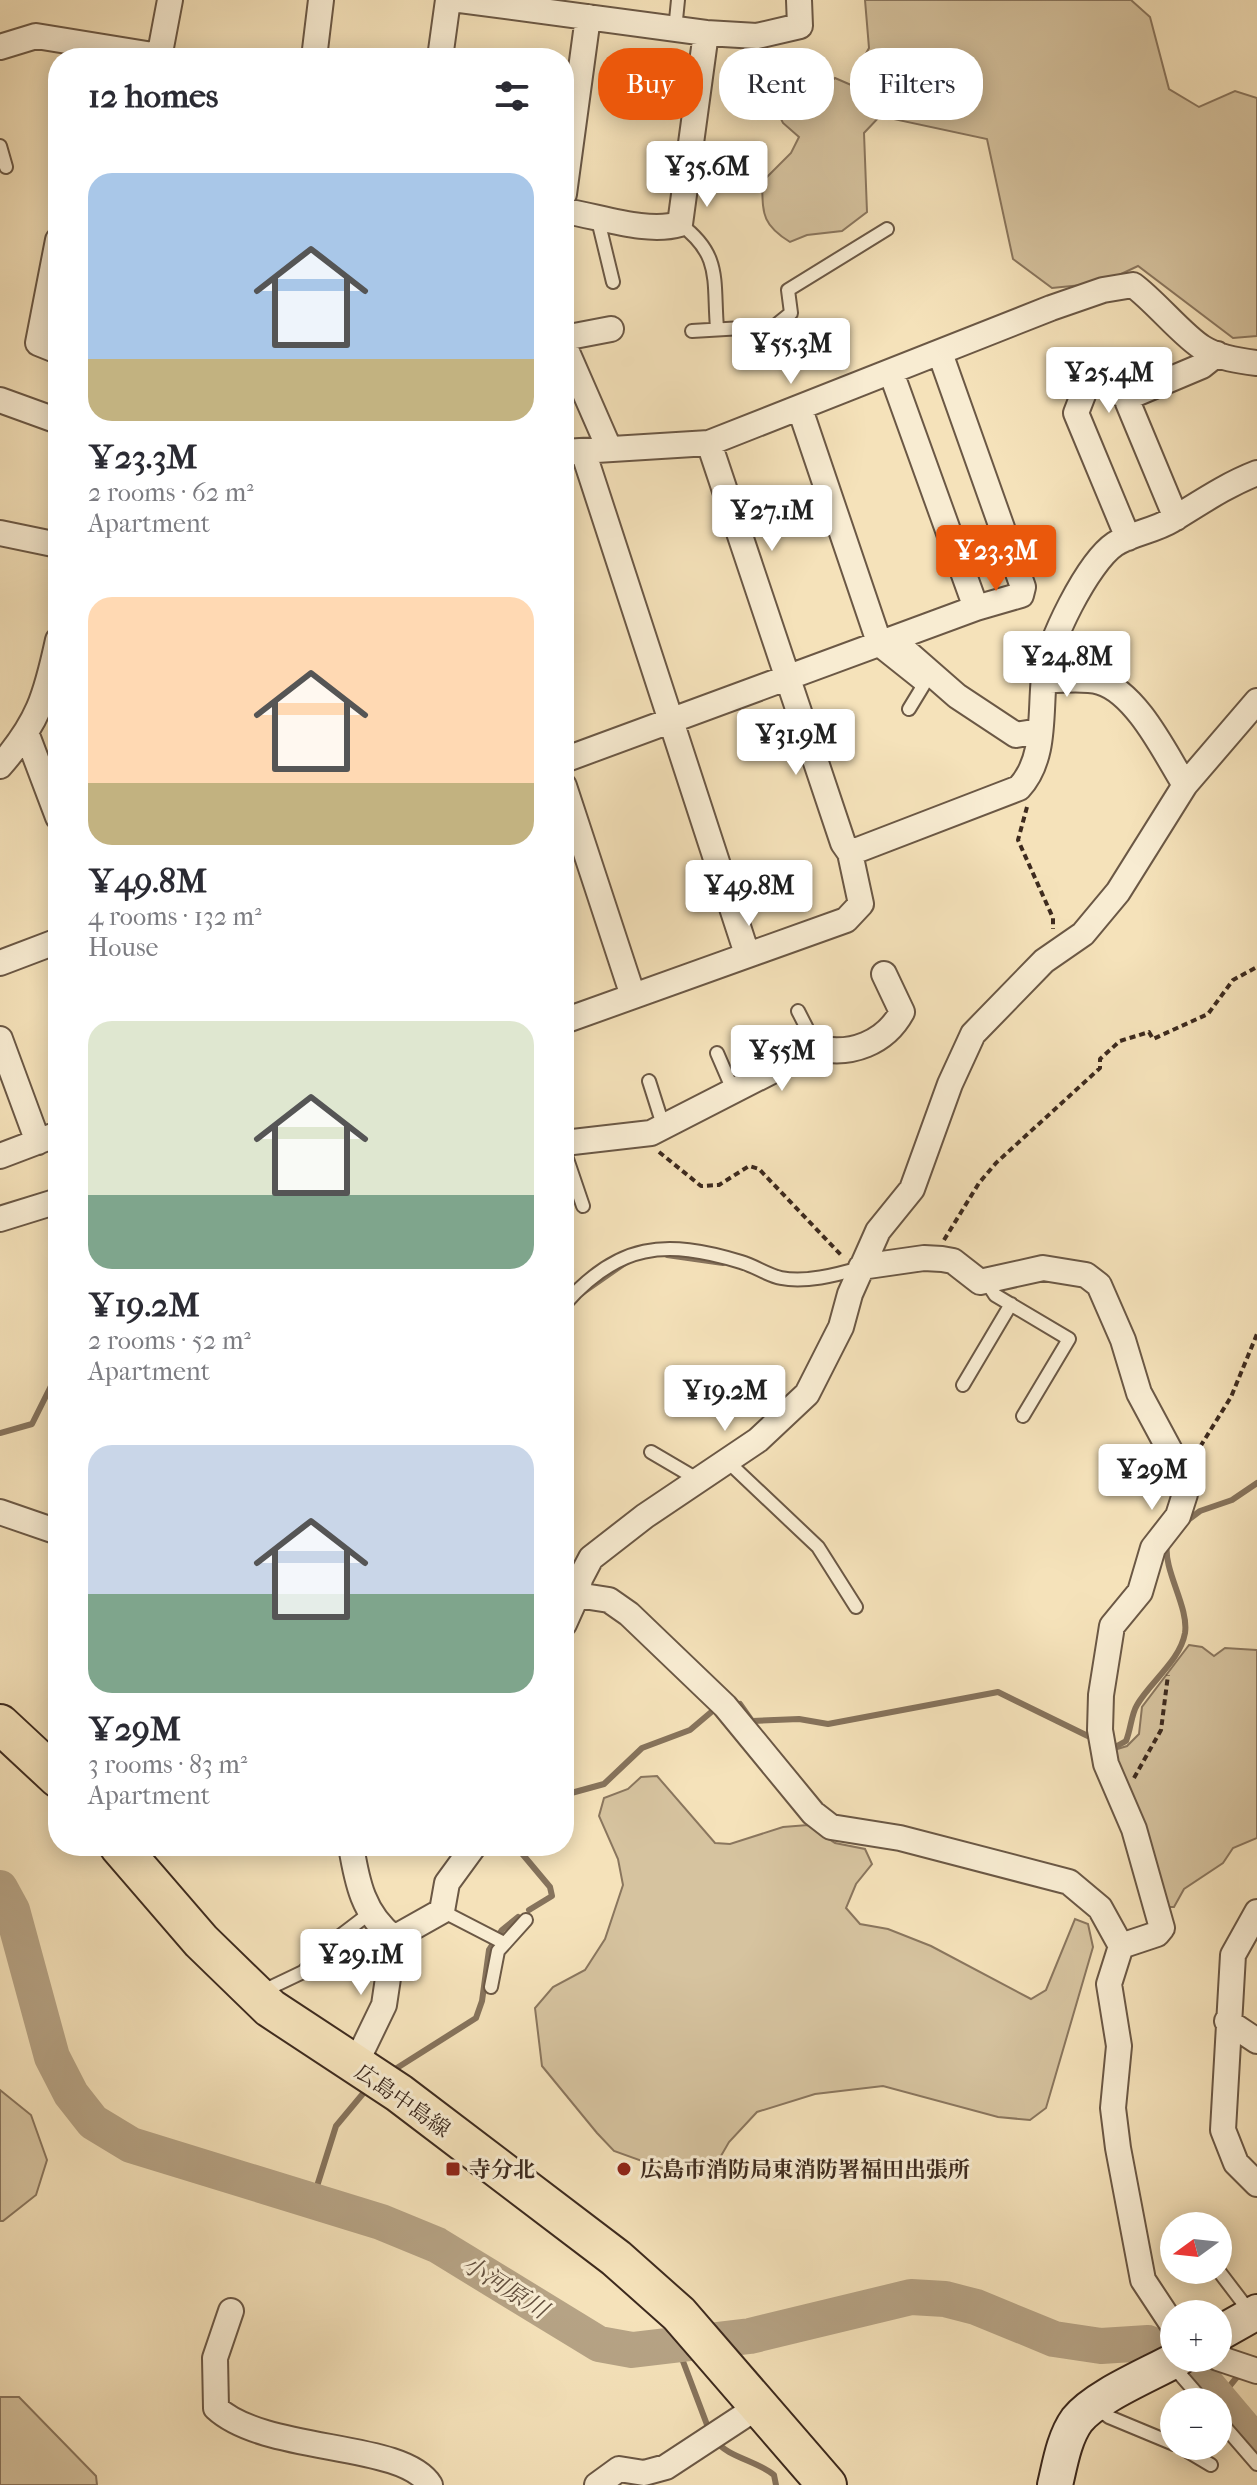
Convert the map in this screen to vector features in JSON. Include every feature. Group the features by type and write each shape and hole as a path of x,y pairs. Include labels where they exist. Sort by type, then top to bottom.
{"main road":[{"path":"0,1724 48,1769"},
{"name":"広島中島線","path":"128,1856 201,1941 255,1995 399,2093 616,2258 679,2314 827,2485"}],"street":[{"path":"161,48 170,0"},
{"path":"315,48 321,0"},
{"path":"441,48 448,0"},
{"path":"460,0 574,11 675,30 757,36 796,28 802,22 799,0"},
{"path":"572,48 574,11"},
{"path":"574,213 670,227 680,224 706,33"},
{"path":"0,47 36,36 106,48"},
{"path":"747,954 671,719 574,451 709,443 1051,308 1103,290 1133,285 1158,303 1202,348 1257,363"},
{"path":"48,292 38,343 48,347"},
{"path":"574,336 611,329"},
{"path":"574,756 976,608 1021,595 1023,587 940,353"},
{"path":"1126,398 1202,366 1217,354"},
{"path":"574,368 609,448"},
{"path":"891,372 976,608"},
{"path":"1128,538 1076,413 1088,382 1112,385 1126,398 1176,518"},
{"path":"0,400 48,417"},
{"path":"800,409 882,644 1016,735 1040,731"},
{"path":"574,1017 846,920 861,904 850,853 843,843 709,443"},
{"path":"850,853 1019,788 1028,779 1040,731 1044,680 1052,642 1067,612 1103,556 1128,538 1176,518 1211,494 1257,473"},
{"path":"0,533 48,543"},
{"path":"1044,680 1100,682 1115,690 1148,725 1185,785"},
{"path":"1160,2306 1143,2280 1118,2148 1113,2108 1119,2046 1109,1984 1121,1946 1100,1908 1069,1882 900,1838 831,1827 813,1813 725,1706 629,1614 574,1583 591,1558 605,1545 758,1440 807,1394 841,1327 858,1268 878,1231 912,1189 973,1034 1007,996 1059,950 1083,934 1118,892 1185,785 1257,701"},
{"path":"0,766 48,709"},
{"path":"27,735 48,791"},
{"path":"574,816 633,996"},
{"path":"0,963 48,945"},
{"path":"574,1142 652,1130 817,1048 846,1052 891,1032 902,1012 884,974"},
{"path":"0,1039 48,1138 0,1156"},
{"path":"0,1219 48,1204"},
{"path":"858,1268 934,1259 953,1261 980,1282 1043,1268 1086,1275 1099,1285 1123,1340 1139,1393 1182,1473 1185,1494 1178,1516 1153,1548 1140,1592 1118,1618 1110,1635 1100,1730 1106,1764 1134,1829 1162,1928 1157,1934 1121,1946"},
{"path":"0,1512 48,1529"},
{"path":"352,1856 355,1876 370,1913 394,1938"},
{"path":"394,1938 442,1911 447,1883 467,1856"},
{"path":"1257,1912 1233,1955 1223,2130 1236,2163 1257,2184"},
{"path":"355,2065 384,2005 394,1938"},
{"path":"1227,2021 1257,2041"},
{"path":"231,2311 215,2358 216,2408 224,2416 260,2432 355,2454 400,2460 423,2473 430,2485"},
{"path":"1232,2326 1255,2313"},
{"path":"1232,2363 1257,2371"},
{"path":"1055,2485 1067,2441 1078,2420 1094,2406 1160,2369"},
{"path":"597,2485 619,2469 644,2473 666,2467 759,2406"}],"lane":[{"path":"675,30 678,0"},
{"path":"0,146 6,167"},
{"path":"597,216 613,282"},
{"path":"680,224 697,237 711,256 717,328"},
{"path":"692,331 775,326 791,313 788,290 887,229"},
{"path":"882,644 923,686 909,709"},
{"path":"798,1011 817,1048"},
{"path":"717,1053 733,1090"},
{"path":"649,1081 652,1130"},
{"path":"574,1179 583,1206"},
{"path":"574,1294 584,1283 628,1254 653,1247 735,1260 785,1279 834,1276 858,1268"},
{"path":"986,1281 995,1295 1069,1339 1023,1416"},
{"path":"963,1385 1011,1304"},
{"path":"651,1452 697,1479"},
{"path":"726,1460 818,1547 856,1607"},
{"path":"442,1911 504,1943"},
{"path":"255,1995 295,1978 370,1913"},
{"path":"491,1987 497,1974 498,1951 526,1920"},
{"path":"1230,2284 1255,2313"},
{"path":"1094,2406 1109,2417 1160,2438"},
{"path":"1232,2435 1257,2464"},
{"path":"1202,2460 1211,2465"}],"path":[{"path":"1030,803 1018,840 1053,918 1052,937 1059,950"},
{"path":"934,1259 979,1183 1100,1068 1100,1059 1113,1045 1149,1032 1153,1039 1208,1014 1233,980 1257,967"},
{"path":"652,1130 701,1186 719,1185 749,1166 759,1169 858,1268"},
{"path":"1182,1473 1231,1397 1257,1334"},
{"path":"1120,1800 1161,1730 1168,1675"}],"shaded area":[{"path":"865,0 1131,0 1150,17 1169,89 1199,107 1235,91 1257,98 1257,336 1233,338 1138,266 1102,283 1052,288 1013,259 987,139 899,120 983,120 983,48 869,48"},
{"path":"835,78 850,85 850,120 876,120 864,133 867,212 842,231 807,235 790,242 774,229 766,217 762,182 791,153 799,137 782,120 834,120"},
{"path":"1189,1645 1202,1647 1214,1656 1225,1648 1257,1650 1257,1838 1233,1848 1223,1863 1184,1889 1174,1907 1166,1907 1114,1750 1127,1746 1139,1734 1142,1707"},
{"path":"657,1776 715,1843 730,1844 783,1827 808,1825 835,1843 865,1849 872,1864 856,1884 846,1908 860,1924 888,1929 931,1946 1031,1999 1046,1990 1075,1919 1088,1924 1093,1947 1046,2108 1030,2120 998,2117 883,2086 815,2094 757,2112 729,2142 714,2168 689,2178 614,2151 542,2066 535,2008 553,1987 585,1970 605,1939 623,1885 618,1859 599,1816 604,1798 628,1789 641,1777"},
{"path":"0,2090 31,2115 47,2160 36,2195 3,2221 0,2221"},
{"path":"0,2397 19,2397 96,2476 97,2485 0,2485"}],"waterway":[{"path":"667,1255 723,1263"},
{"path":"582,1293 625,1263"},
{"path":"0,1433 32,1424 48,1392"},
{"path":"1184,1523 1200,1511 1232,1500 1257,1483"},
{"path":"1109,1745 1117,1746 1126,1741 1137,1705 1171,1662 1185,1633 1167,1544"},
{"path":"740,1704 752,1721 799,1719 828,1724 998,1692 1094,1739"},
{"path":"574,1792 604,1784 642,1748 690,1730 716,1708"},
{"path":"524,1856 550,1887 552,1896 529,1910"},
{"name":"小河原川","path":"0,1888 12,1910 52,2057 71,2094 93,2122 131,2145 381,2222 437,2245 599,2344 632,2350 750,2336 911,2297 945,2299 976,2307 1054,2339 1101,2346 1148,2343 1160,2348"},
{"path":"389,2073 476,2018 482,2001 489,1950 502,1930 518,1917"},
{"path":"312,2202 336,2126 366,2090"},
{"path":"672,2346 681,2356 709,2430"},
{"name":"小河原川","path":"1196,2372 1257,2444"},
{"path":"1228,2388 1237,2377"},
{"path":"715,2440 727,2451 774,2475 776,2485"}],"place":[{"name":"寺分北","path":"453,2169"},
{"name":"広島市消防局東消防署福田出張所","path":"624,2169"}]}
